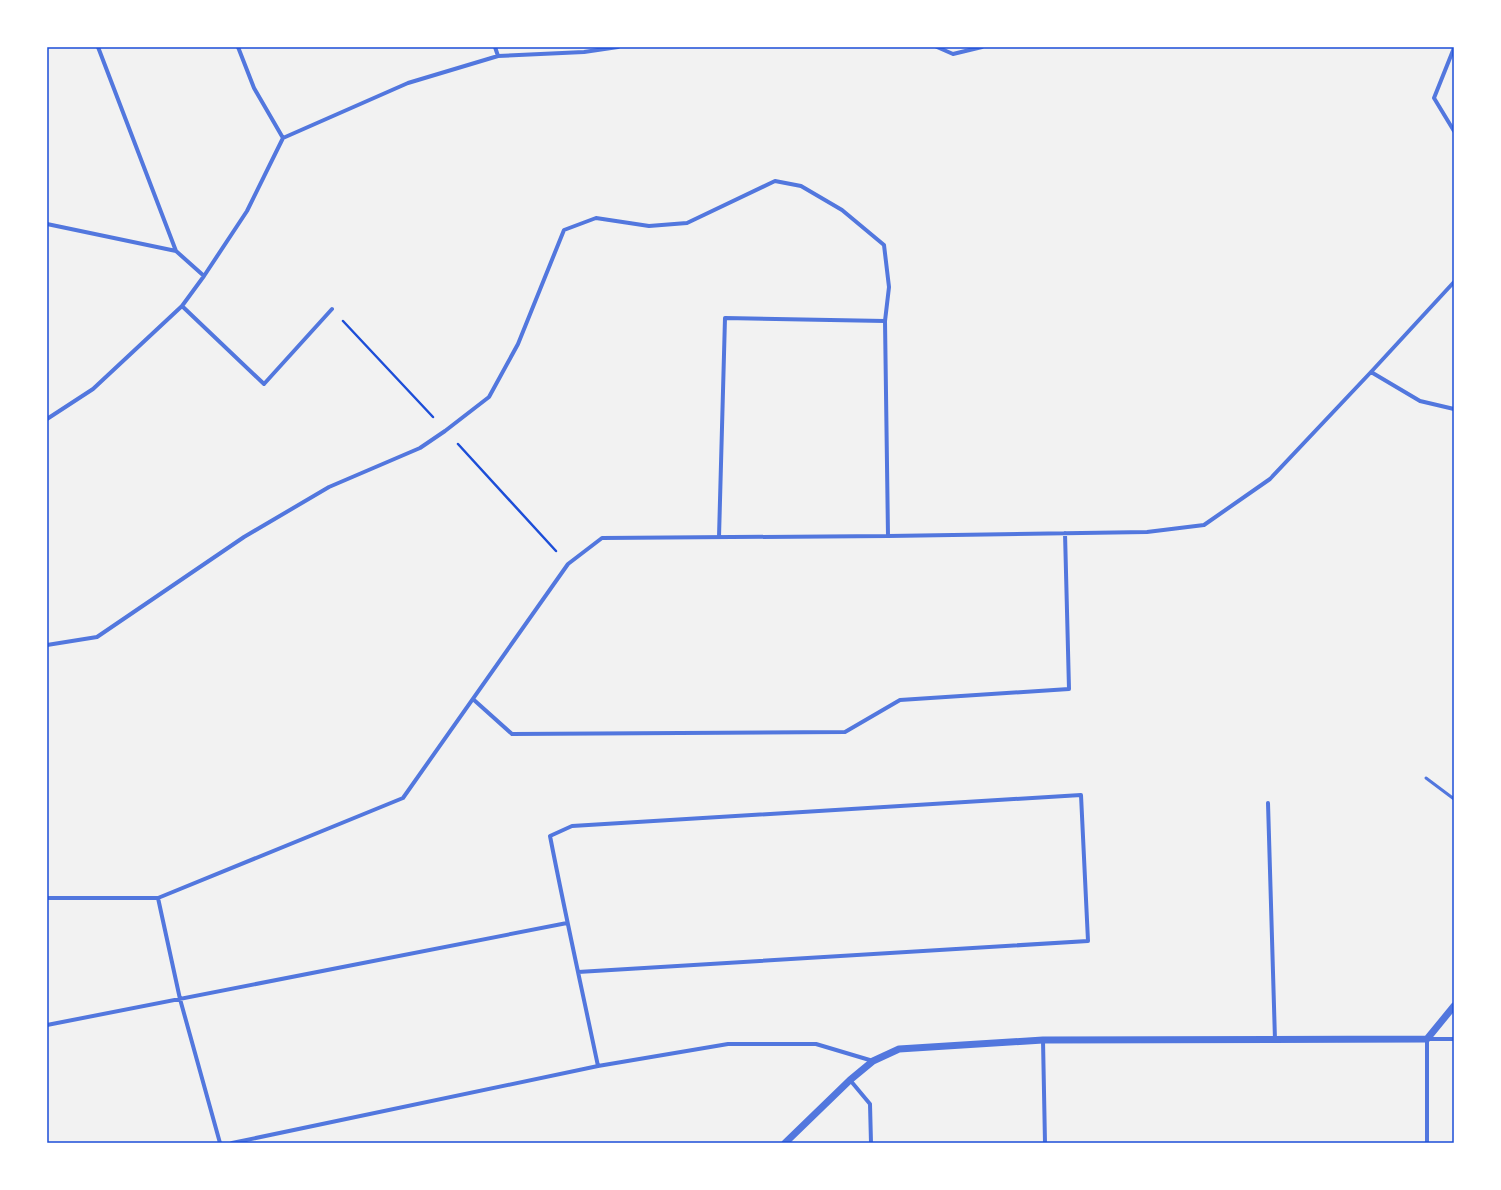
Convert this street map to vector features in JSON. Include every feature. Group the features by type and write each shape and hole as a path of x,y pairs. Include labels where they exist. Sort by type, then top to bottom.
{"street":[{"path":"98,47 176,251 204,276"},
{"path":"238,47 254,88 283,138"},
{"path":"496,47 498,56"},
{"path":"47,419 93,389 182,306 204,276 247,211 283,138 408,83 498,56 584,52 618,47"},
{"path":"937,47 953,54 982,47"},
{"path":"1454,48 1434,98 1454,131"},
{"path":"47,645 97,636 244,537 329,487 420,448 489,397 518,344 564,230 596,218 649,226 687,223 775,181 801,186 842,210 884,245 889,287 885,321 888,536"},
{"path":"47,224 176,251"},
{"path":"47,898 158,898 403,798 474,700 568,564 602,538 1147,532 1204,525 1270,479 1454,282"},
{"path":"182,306 264,384 332,309"},
{"path":"719,537 725,318 885,321"},
{"path":"1371,372 1420,401 1454,409"},
{"path":"474,700 512,734 845,732 900,700 1069,689 1065,533"},
{"path":"578,972 1088,941 1081,795 572,826 550,836 567,923 598,1066"},
{"path":"1268,803 1275,1040"},
{"path":"158,898 180,999 220,1143"},
{"path":"47,1025 567,923"},
{"path":"1427,1143 1427,1039 1454,1006"},
{"path":"785,1143 850,1080 873,1061 899,1049 1043,1040 1454,1039"},
{"path":"1043,1040 1045,1143"},
{"path":"232,1143 598,1066 728,1044 816,1044 873,1061"},
{"path":"850,1080 870,1104 872,1143"}],"lane":[{"path":"1426,778 1454,799"}]}
